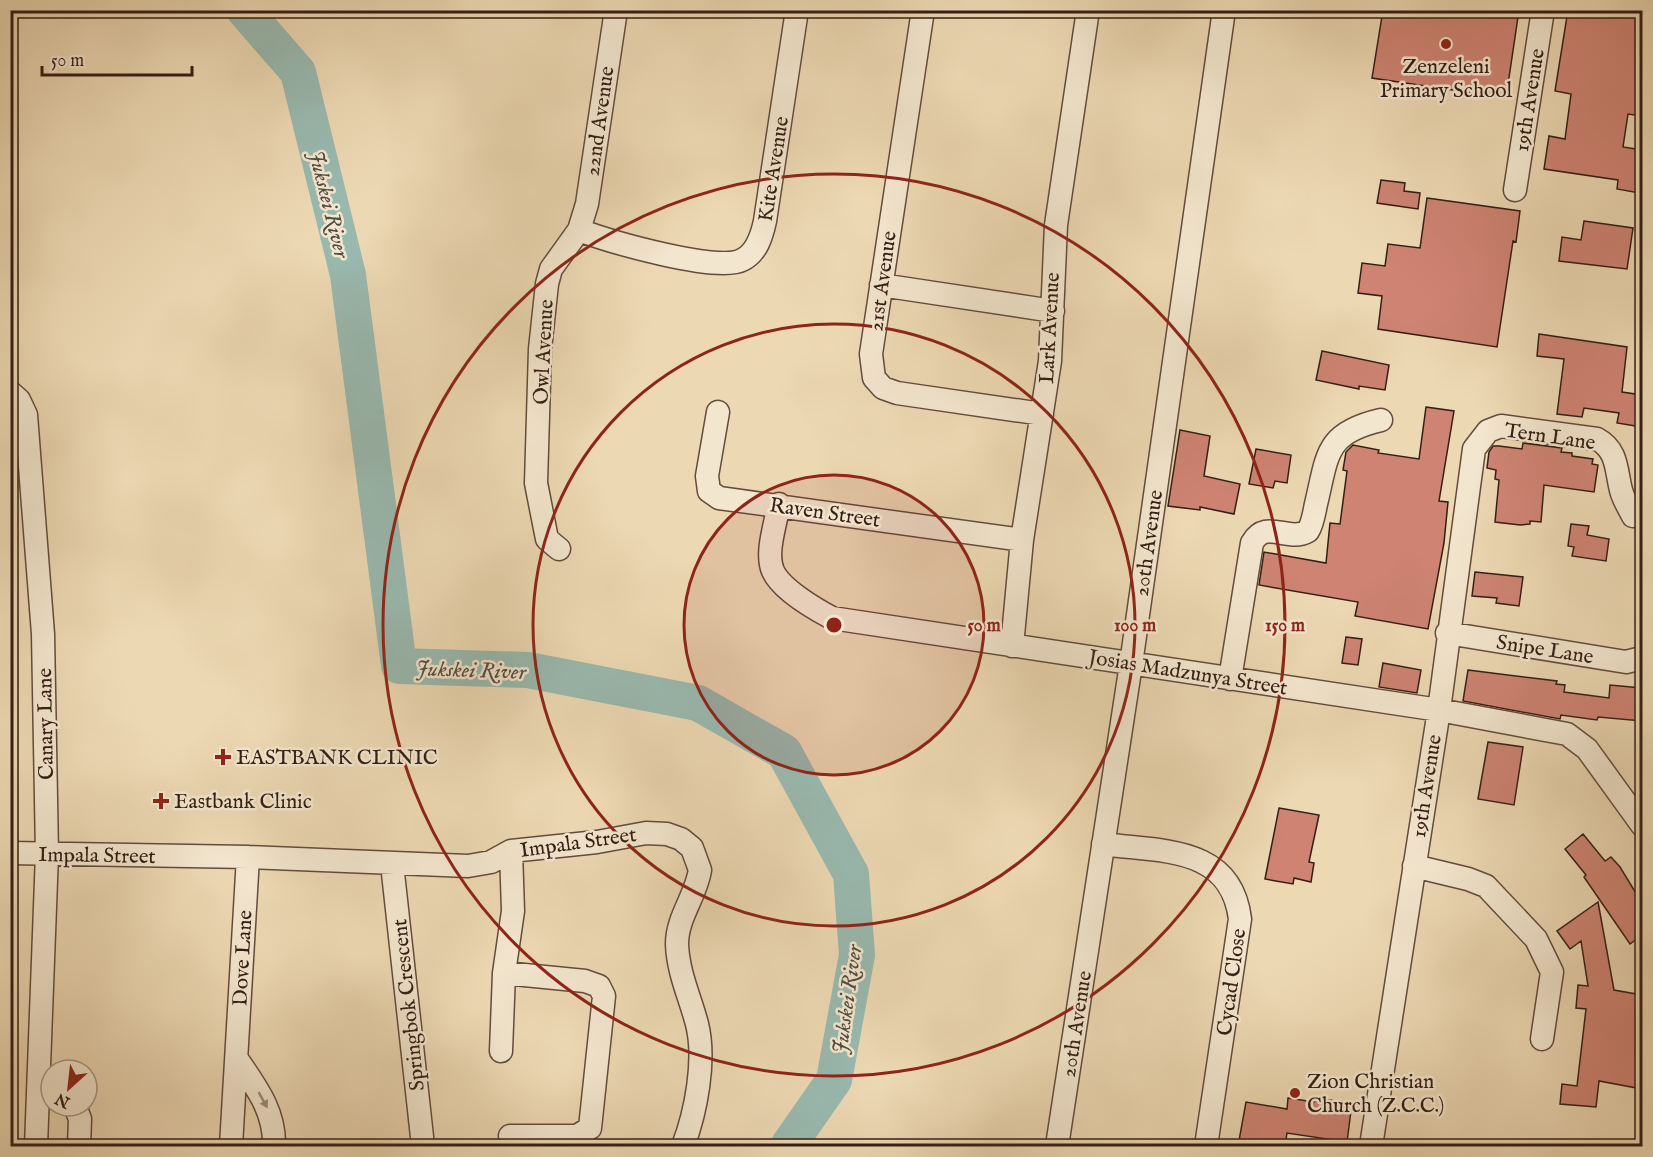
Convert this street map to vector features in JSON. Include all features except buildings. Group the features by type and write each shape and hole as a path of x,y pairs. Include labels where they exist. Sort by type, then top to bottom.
{"street":[{"name":"22nd Avenue","path":"579,230 587,204 616,10"},
{"name":"Kite Avenue","path":"579,230 621,244 717,264 742,260 752,253 759,241 765,221 797,10"},
{"name":"21st Avenue","path":"923,10 880,285 871,354 872,374 883,388 897,393 1042,414"},
{"name":"Lark Avenue","path":"1012,646 1022,540 1042,414 1053,311 1052,264 1056,225 1089,10"},
{"name":"20th Avenue","path":"1057,1146 1131,664 1224,10"},
{"name":"19th Avenue","path":"1515,190 1544,10"},
{"name":"Owl Avenue","path":"559,549 547,539 536,483 540,349 547,284 557,258 579,230"},
{"path":"880,285 1053,311"},
{"name":"Canary Lane","path":"12,393 23,407 27,423 43,634 47,854 46,1058"},
{"name":"Raven Street","path":"718,412 707,476 709,491 726,499 779,504 1022,540"},
{"path":"1230,679 1251,543 1257,535 1266,530 1297,534 1308,531 1327,458 1336,441 1352,428 1381,420"},
{"name":"Tern Lane","path":"1488,431 1507,426 1602,442 1610,449 1616,462 1621,492 1634,516"},
{"name":"19th Avenue","path":"1371,1146 1439,710 1447,633 1474,449 1480,438 1488,431"},
{"name":"Josias Madzunya Street","path":"779,504 771,553 773,571 795,595 838,620 1439,710 1575,737 1587,749 1642,825"},
{"name":"Snipe Lane","path":"1447,633 1626,662 1642,658"},
{"name":"Impala Street","path":"10,853 248,857 392,864 482,865 511,851 597,842 646,833 675,835 692,848 700,870 699,878 681,919 677,941 682,981 697,1024 700,1059 692,1116 683,1146"},
{"name":"Cycad Close","path":"1103,844 1197,858 1217,871 1234,894 1240,919 1206,1146"},
{"path":"501,1051 504,974 513,911 511,851"},
{"name":"Dove Lane","path":"231,1146 248,857"},
{"name":"Springbok Crescent","path":"392,864 423,1146"},
{"path":"1414,866 1468,879 1486,886 1536,939 1552,972 1542,1039"},
{"path":"504,974 585,981 599,986 604,996 590,1128 577,1136 510,1136"},
{"path":"237,1059 265,1102 272,1118 274,1146"},
{"name":"Canary Lane","path":"36,1146 40,1118"},
{"path":"79,1146 80,1118"}],"waterway":[{"name":"Jukskei River","path":"244,10 298,72 348,275 399,666 528,670 698,703 784,752 851,874 857,955 834,1080 788,1146"}],"place":[{"name":"Zenzeleni Primary School","path":"1446,44"},
{"name":"EASTBANK CLINIC","path":"223,757"},
{"name":"Eastbank Clinic","path":"161,801"},
{"name":"Zion Christian Church (Z.C.C.)","path":"1295,1093"}]}
